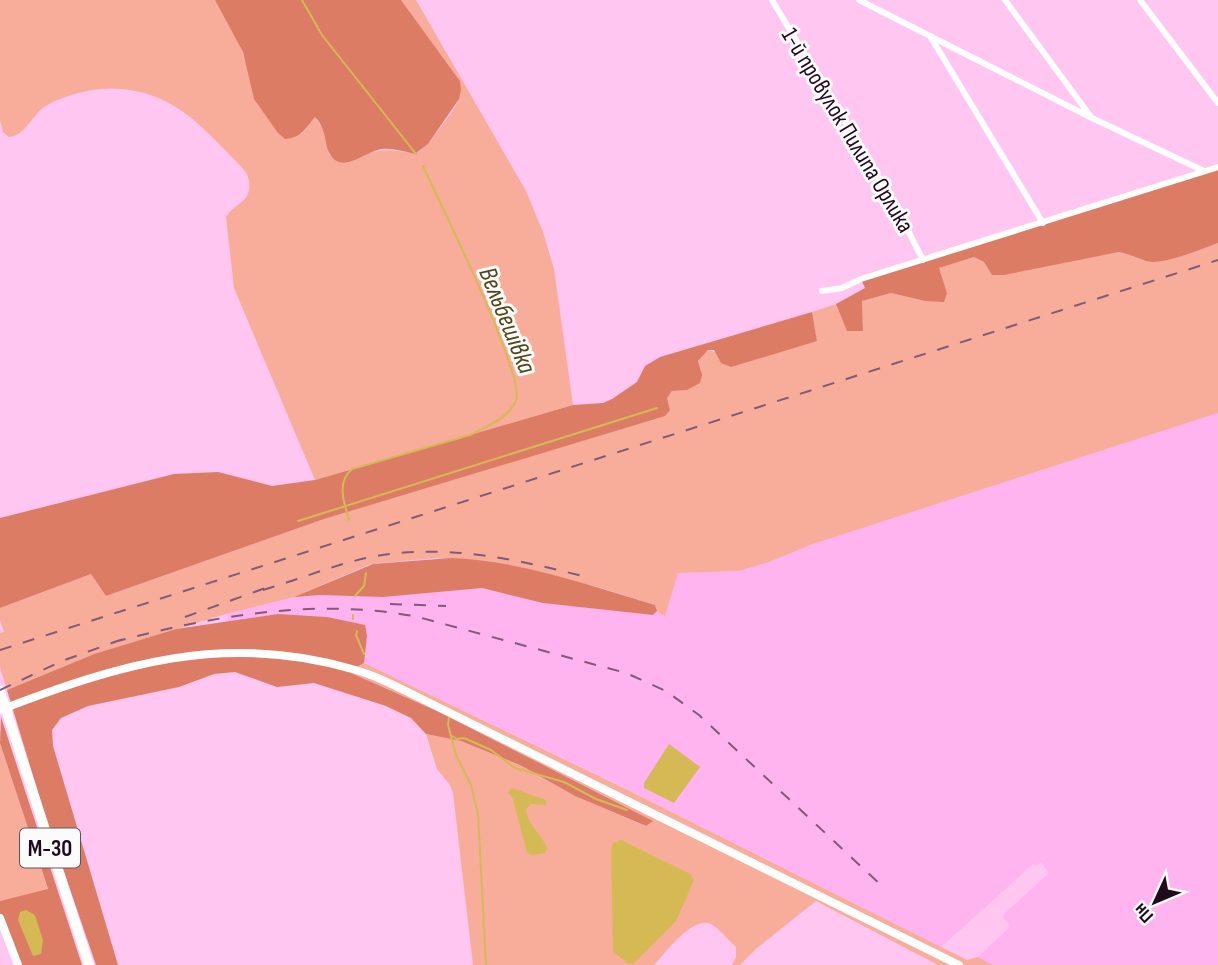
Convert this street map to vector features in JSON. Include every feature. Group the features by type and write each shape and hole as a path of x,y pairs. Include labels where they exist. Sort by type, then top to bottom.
{"highway":[{"name":"М-30","path":"0,691 89,965"}],"street":[{"name":"1-й провулок Пилипа Орлика","path":"772,0 895,205 923,260"},
{"path":"859,0 1204,171"},
{"path":"1005,0 1093,118"},
{"path":"1140,0 1218,103"},
{"path":"929,36 1043,223"},
{"path":"822,291 842,288 861,279 1218,167"},
{"path":"0,710 133,665 194,654 268,654 304,658 353,669 430,703 959,965"},
{"path":"0,918 18,965"}],"shaded area":[{"path":"0,0 215,0 237,37 247,66 302,134 315,117 326,134 329,155 353,160 384,150 416,154 428,144 459,99 460,81 401,0 416,0 526,191 543,232 554,269 573,405 315,480 234,288 226,217 248,194 249,182 245,171 190,117 156,97 132,90 100,89 64,97 44,107 20,133 9,137 3,132 0,120"},
{"path":"215,0 401,0 460,81 459,99 428,144 415,154 382,149 349,162 337,161 329,153 322,128 315,117 303,132 295,137 285,139 278,133 254,99 243,52"},
{"path":"1218,167 1218,243 1192,253 1153,262 1119,252 1004,275 992,275 984,262 974,257 939,268 947,293 944,302 925,301 891,293 862,301 863,331 847,331 836,304 865,288 861,279"},
{"path":"1218,243 1218,413 813,544 739,571 678,573 665,616 657,611 655,605 601,588 488,561 436,558 379,563 368,565 294,597 226,614 94,654 7,690 0,667 0,633 4,632 0,608 91,574 106,596 324,519 670,410 667,398 672,391 687,390 701,371 698,361 708,350 717,353 719,360 817,341 812,312 836,304 847,330 863,331 862,301 891,293 925,301 947,293 938,268 974,257 984,262 992,274 1120,252 1146,261 1162,261"},
{"path":"812,312 817,341 731,367 721,363 714,350 708,350 698,361 702,375 700,383 687,390 672,391 667,398 670,410 665,416 324,519 106,596 91,574 0,608 0,518 174,474 218,472 272,486 315,480 573,405 603,403 637,382 645,366 660,357"},
{"path":"1218,413 1218,965 993,965 978,957 1008,929 1009,924 1002,916 1049,873 1041,862 1033,864 941,947 618,784 364,663 367,636 327,617 278,614 228,622 226,614 294,597 383,597 477,588 552,604 653,615 657,611 665,615 678,573 739,571 813,544"},
{"path":"451,558 502,564 554,575 655,605 657,611 653,615 543,603 482,588 383,597 294,597 373,564"},
{"path":"278,614 327,617 365,625 367,636 364,663 351,673 439,712 653,821 646,826 575,796 522,766 461,741 426,734 411,718 386,706 314,683 277,687 235,672 214,674 179,687 88,706 61,718 52,730 53,746 118,965 96,965 48,825 7,690 94,654 176,629"},
{"path":"364,663 624,788 967,960 978,957 993,965 938,965 816,901 740,965 732,965 736,957 736,947 714,926 704,923 688,930 654,965 473,965 453,793 437,769 426,734 461,741 522,766 575,796 645,826 652,821 439,712 351,673"},
{"path":"1,717 82,965 18,965 0,918 0,901 48,889 0,743"},
{"path":"0,743 48,890 0,901"},
{"path":"669,744 700,767 674,803 644,788 644,783"},
{"path":"512,788 546,800 546,805 530,804 526,810 529,821 547,848 545,853 527,853 513,799 508,792"},
{"path":"621,840 690,874 694,880 676,921 633,964 627,963 613,951 611,851 613,843"},
{"path":"26,910 35,915 43,940 41,954 33,956 18,920 20,912"}],"waterway":[{"name":"Вельбешівка","path":"302,0 322,35 416,154"},
{"name":"Вельбешівка","path":"349,520 343,487 344,480 352,469 470,435 503,417 516,400 508,357 495,324 423,166"},
{"path":"298,521 657,408"},
{"name":"Вельбешівка","path":"355,596 364,586 366,573"},
{"name":"Вельбешівка","path":"357,631 356,635 364,654"},
{"name":"Вельбешівка","path":"449,716 448,725 456,755 471,785 478,814 486,965"},
{"name":"Вельбешівка","path":"452,736 457,739 464,738 491,750 515,768 564,782 596,799 627,810"}],"railway":[{"path":"0,650 1218,260"},
{"path":"263,590 340,565 394,553 451,552 479,555 590,578"},
{"path":"185,617 271,586"},
{"path":"390,604 446,606"},
{"path":"114,642 189,624 265,612 303,609 380,611 418,617 626,673 666,691 699,715 883,887"},
{"path":"0,690 62,661 123,639"}]}
